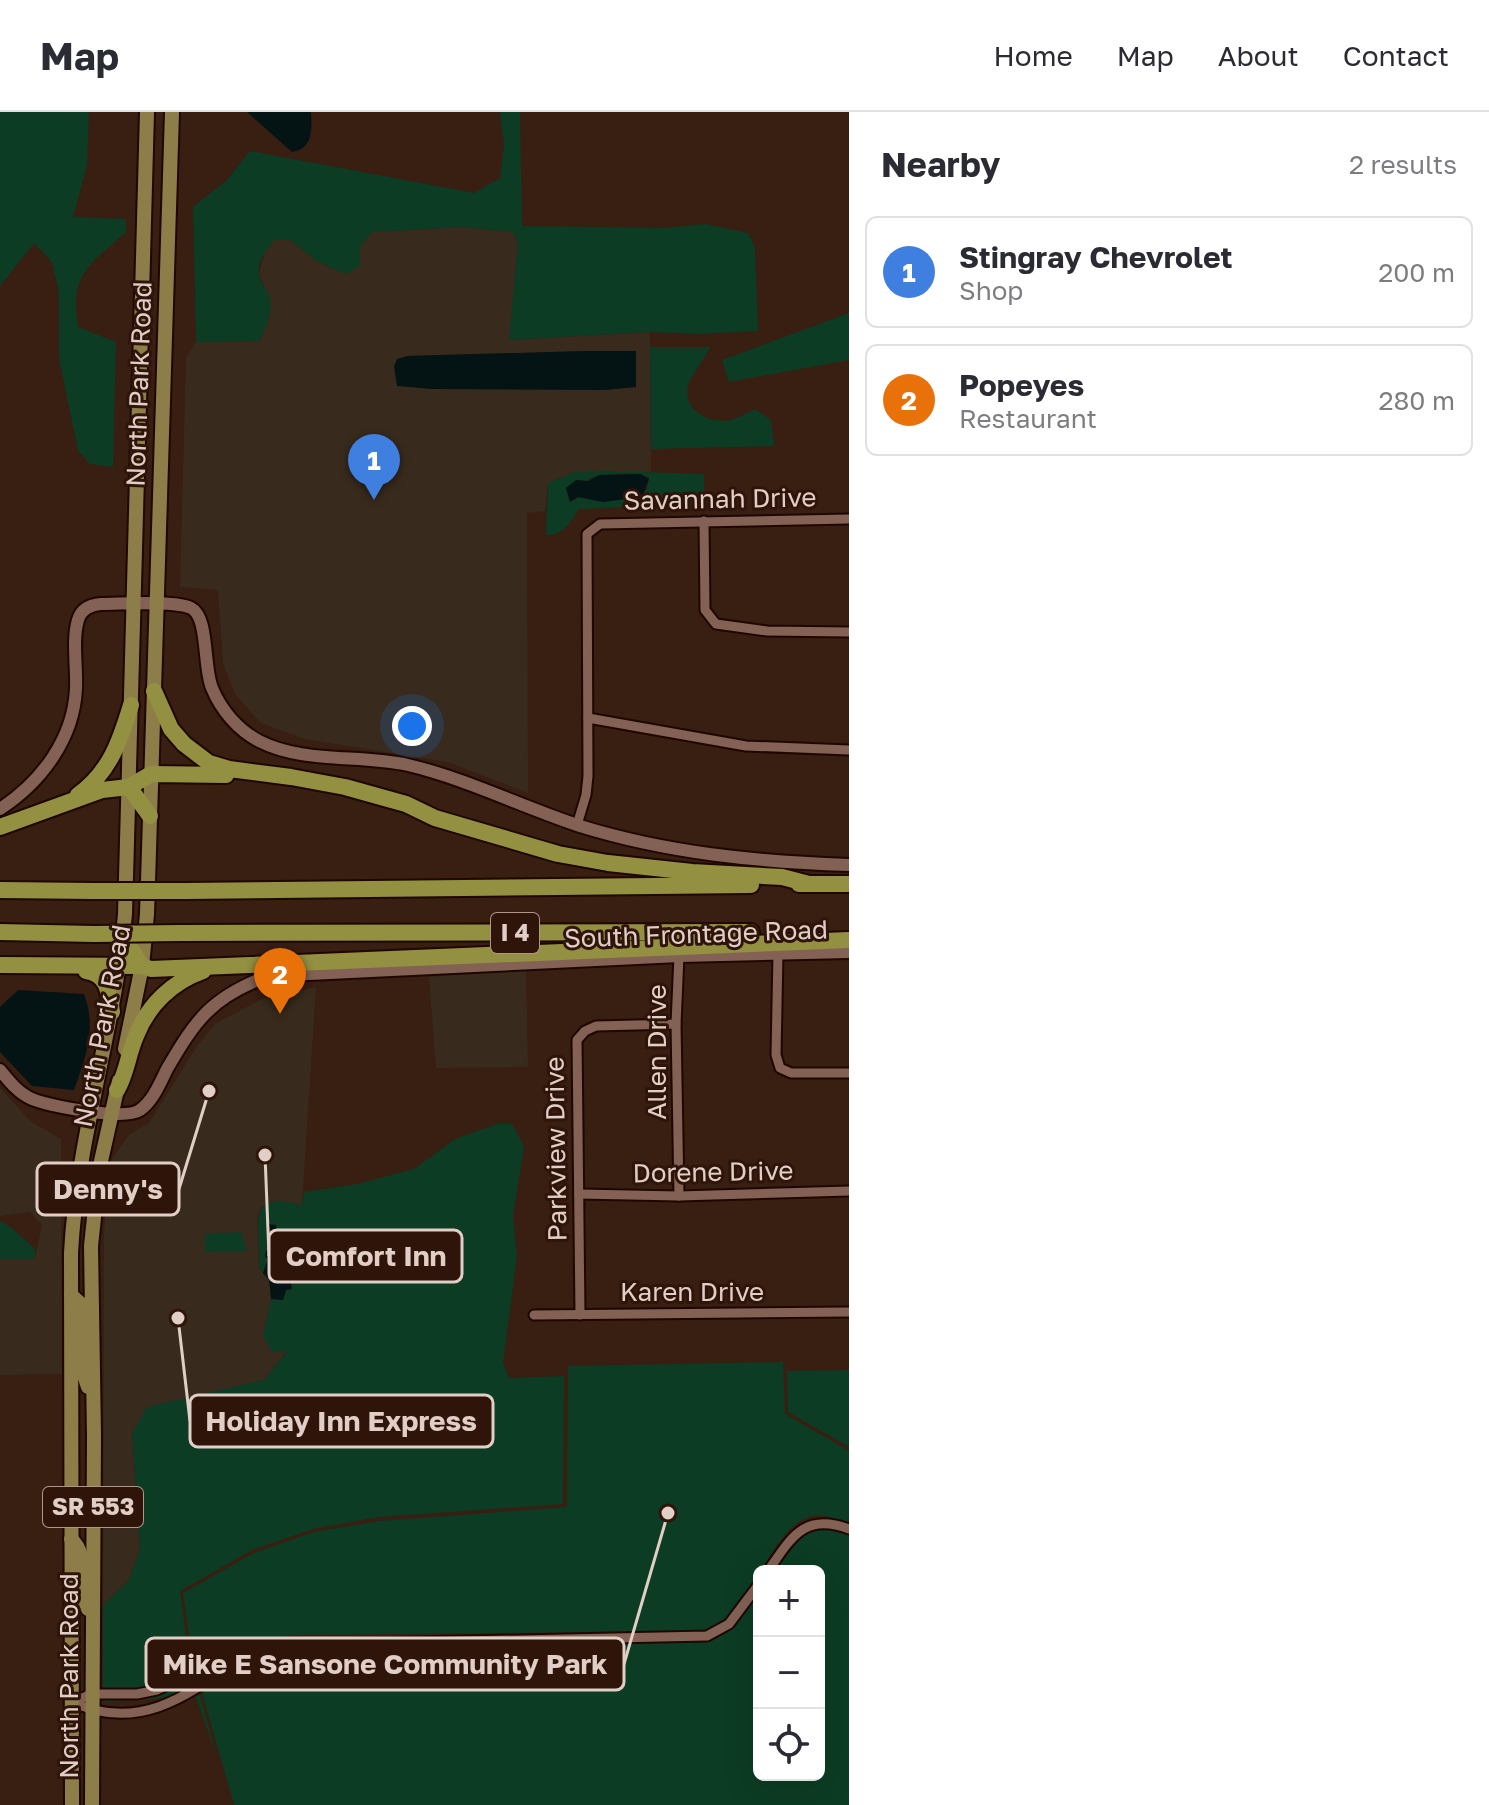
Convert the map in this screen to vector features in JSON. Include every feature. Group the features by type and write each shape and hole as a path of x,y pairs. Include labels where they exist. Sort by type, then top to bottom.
{"highway":[{"path":"154,691 171,729 196,756 209,763 229,769 345,787 406,804 427,814"},
{"path":"67,802 85,790 107,766 120,741 131,705"},
{"path":"0,827 102,790 129,787 151,774 218,774 285,780 345,791 558,854 664,869 782,877 809,884"},
{"path":"129,787 150,816"},
{"name":"I 4","path":"0,890 849,884"},
{"name":"I 4","path":"0,932 849,932"},
{"path":"123,937 142,966"},
{"path":"0,965 142,966 151,969 663,945 849,940"},
{"path":"117,1090 124,1077 135,1037 155,1003 184,979 220,966"},
{"path":"65,967 96,972 108,987 112,1012"}],"main road":[{"name":"North Park Road","path":"72,1805 71,1295 75,1197 112,1012 123,937 147,112"},
{"name":"North Park Road","path":"92,1805 91,1246 99,1170 142,966 150,816 172,112"},
{"path":"71,1295 81,1304 81,1366 92,1395"},
{"path":"71,1539 82,1556 82,1589 92,1625"}],"street":[{"name":"Savannah Drive","path":"588,718 587,534 600,524 849,519"},
{"path":"704,521 705,610 716,624 767,631 849,632"},
{"path":"0,809 39,776 65,734 75,700 78,617 92,605 184,606 197,612 203,626 205,664 211,687 233,720 261,742 287,752 407,765 622,838 701,853 849,865"},
{"path":"577,825 588,776 588,718 746,746 849,750"},
{"name":"South Frontage Road","path":"0,1070 17,1090 30,1098 127,1114 142,1109 196,1021 224,995 268,976 679,956 849,952"},
{"path":"778,953 776,1055 780,1068 791,1073 849,1073"},
{"name":"Allen Drive","path":"679,956 676,1024 679,1196"},
{"name":"Parkview Drive","path":"580,1315 577,1040 585,1031 596,1026 676,1024"},
{"name":"Dorene Drive","path":"579,1194 679,1196 849,1191"},
{"name":"Karen Drive","path":"534,1315 849,1312"},
{"path":"772,1565 788,1541 804,1528 822,1523 849,1529"},
{"path":"72,1702 92,1694 137,1694 157,1690 218,1661 273,1645 700,1637 715,1633 729,1624 753,1592"},
{"path":"72,1702 92,1711 138,1712 163,1707 251,1651"},
{"path":"172,1684 182,1697"},
{"path":"137,1694 138,1712"}],"shaded area":[{"path":"247,112 311,112 308,143 292,152"},
{"path":"462,227 513,232 518,243 510,340 650,332 651,472 575,472 548,483 545,511 527,513 528,793 448,762 304,739 261,723 235,694 223,663 218,590 180,587 186,358 196,342 260,341 270,312 270,300 259,274 265,251 274,240 290,240 318,262 346,274 365,238 372,232","holes":["636,351 636,386 605,390 529,388 407,356"]},
{"path":"636,351 636,387 605,390 397,386 394,366 397,359 407,356"},
{"path":"641,474 649,479 642,498 633,503 634,506 629,507 626,499 603,502 578,497 570,502 566,488 576,480 588,481 599,475"},
{"path":"526,970 528,1067 436,1068 429,977"},
{"path":"316,987 302,1205 262,1206 257,1216 259,1266 269,1280 271,1292 265,1325 289,1348 264,1380 219,1391 132,1433 140,1550 129,1580 103,1605 104,1231 110,1162 129,1135 149,1123 197,1046 216,1023 262,999"},
{"path":"18,990 84,994 90,1030 74,1090 32,1086 0,1052 0,1007"},
{"path":"0,1088 30,1121 61,1139 62,1374 0,1375 0,1259 35,1258 42,1225 30,1212 0,1216"},
{"path":"268,1224 276,1225 278,1234 287,1241 287,1251 291,1255 291,1260 286,1261 292,1289 286,1290 283,1300 271,1299 269,1280 263,1273 268,1259 266,1251 270,1250 271,1231"}],"green space":[{"path":"0,112 89,112 87,165 73,217 126,219 126,232 85,272 77,294 76,309 78,327 116,342 113,467 90,464 78,450 59,359 59,292 52,262 34,243 0,286"},
{"path":"500,112 520,112 522,226 664,228 705,224 748,233 755,247 758,331 699,334 650,332 509,340 518,243 513,232 462,227 372,232 360,247 360,266 346,274 318,262 290,240 275,240 259,264 260,277 271,303 259,341 196,342 193,207 227,180 250,151 474,193 500,178 504,145"},
{"path":"849,313 849,360 729,382 722,360"},
{"path":"650,347 710,347 689,383 690,403 700,414 724,421 755,409 771,420 774,446 651,449"},
{"path":"575,472 704,474 704,503 634,506 633,503 647,489 649,477 642,475 619,474 589,478 588,481 576,480 573,501 578,497 592,500 626,499 629,507 579,509 562,531 546,535 548,483"},
{"path":"497,1124 512,1124 524,1146 513,1216 517,1256 503,1363 509,1378 564,1376 563,1504 379,1517 313,1529 252,1550 180,1591 189,1658 195,1669 247,1647 294,1639 699,1634 728,1621 753,1588 748,1602 723,1627 707,1634 689,1637 502,1639 287,1646 260,1650 244,1656 198,1688 217,1757 193,1689 160,1698 103,1702 103,1605 129,1580 140,1550 132,1433 147,1407 264,1380 288,1350 273,1353 263,1336 271,1299 283,1300 286,1290 292,1288 286,1260 291,1260 291,1255 287,1251 287,1241 278,1234 276,1225 269,1225 270,1251 266,1251 268,1259 263,1273 259,1266 258,1226 263,1207 270,1202 283,1201 302,1205 304,1192 357,1184 414,1169 455,1139"},
{"path":"0,1221 35,1249 35,1259 0,1259"},
{"path":"241,1232 247,1251 205,1252 205,1234"},
{"path":"783,1362 785,1414 849,1451 849,1522 816,1515 798,1522 765,1565 753,1565 753,1584 733,1613 722,1623 699,1631 294,1635 246,1643 197,1666 192,1657 183,1593 254,1553 314,1532 379,1521 567,1507 568,1366"},
{"path":"849,1370 849,1447 788,1412 787,1371"},
{"path":"832,1527 849,1532 849,1805 234,1805 201,1689 260,1653 287,1649 704,1640 731,1627 753,1600 753,1781 825,1781 825,1565 776,1565 802,1535"}],"place":[{"name":"Stingray Chevrolet","path":"374,500"},
{"name":"Popeyes","path":"280,1014"},
{"name":"Denny's","path":"209,1091"},
{"name":"Comfort Inn","path":"265,1155"},
{"name":"Holiday Inn Express","path":"178,1318"},
{"name":"Mike E Sansone Community Park","path":"668,1513"}]}
